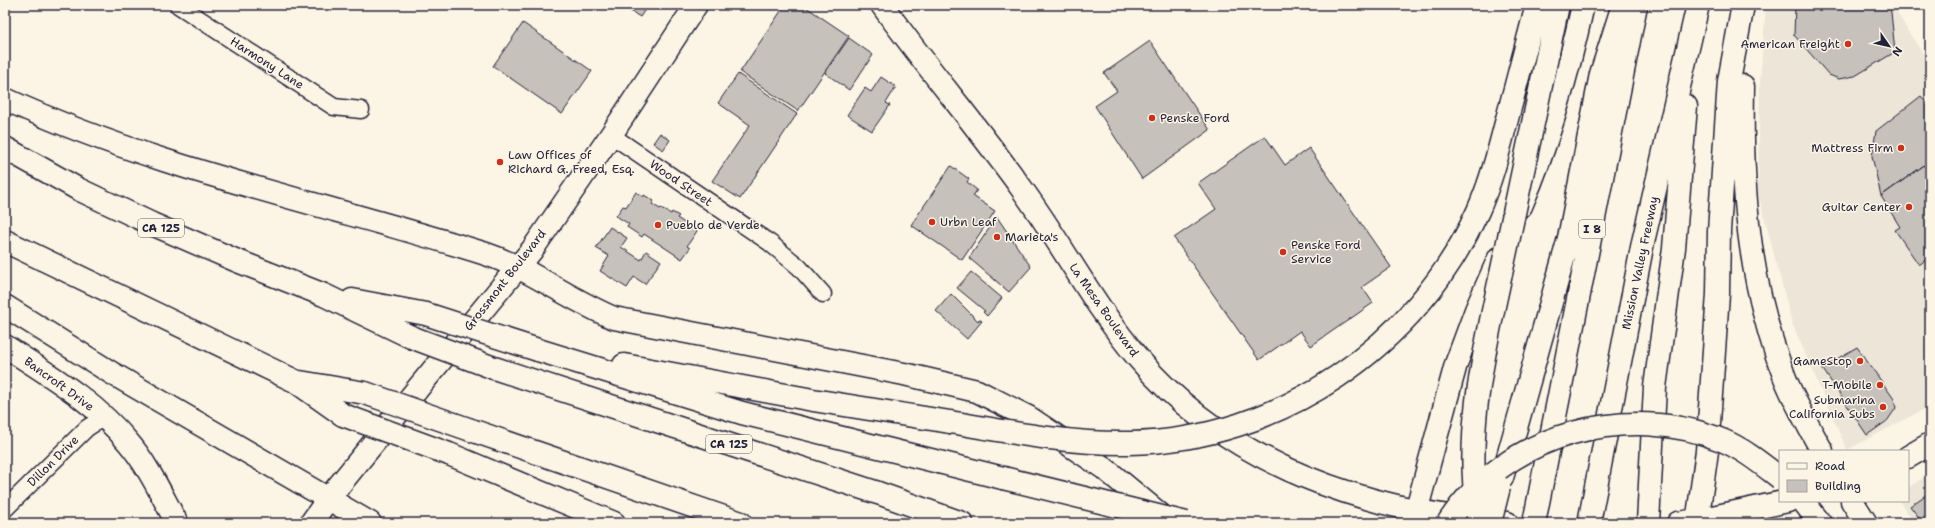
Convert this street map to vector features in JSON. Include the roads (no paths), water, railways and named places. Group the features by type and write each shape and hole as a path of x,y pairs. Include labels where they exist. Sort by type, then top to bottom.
{"main road":[{"name":"Grossmont Boulevard","path":"311,523 328,499 419,387 518,269 611,135 696,5"},
{"name":"La Mesa Boulevard","path":"882,5 1023,190 1110,322 1138,359 1171,393 1201,419 1233,440 1272,462 1315,481 1414,517 1507,523"},
{"path":"538,350 813,400 1092,443 1162,441 1222,430 1278,410 1317,390 1352,368 1410,315 1430,291 1456,252 1478,211 1494,165 1537,5"},
{"path":"1480,523 1477,508 1474,440 1480,373 1558,5"},
{"path":"1414,517 1456,364 1476,310 1530,186 1554,118 1575,40 1582,5"},
{"path":"1490,523 1569,238 1601,74 1623,5"},
{"name":"I 8","path":"1534,523 1636,5"},
{"name":"Mission Valley Freeway","path":"1589,523 1643,242 1698,5"},
{"path":"1744,5 1742,135 1745,204 1750,244 1761,303 1786,380 1821,450"},
{"path":"1744,5 1729,81 1719,231 1718,294 1707,450 1691,522 1783,502"},
{"path":"1648,523 1655,387 1674,248 1693,28"},
{"path":"5,99 100,139 310,204 487,255 518,269 614,318 904,374 977,391 1028,417 1104,468 1170,523"},
{"name":"CA 125","path":"5,148 78,188 152,224 235,260 324,295 412,337 494,368 878,493 962,523"},
{"path":"5,241 295,381 343,415 449,454 614,523"},
{"path":"324,295 426,314 742,414 1186,523"},
{"path":"5,306 110,372 370,523"},
{"name":"Bancroft Drive","path":"5,346 79,394 104,417 129,443 155,483 178,523"},
{"path":"295,381 365,393 741,523"},
{"path":"1448,523 1473,493 1509,462 1534,447 1555,438 1595,427 1631,423 1669,427 1693,432 1724,441 1744,452 1779,477"},
{"path":"1909,457 1930,444"},
{"path":"1804,502 1820,523"},
{"path":"1853,502 1866,523"}],"street":[{"name":"Harmony Lane","path":"178,5 334,107 361,110"},
{"name":"Wood Street","path":"611,135 770,243 799,267 823,294"},
{"name":"Dillon Drive","path":"5,509 87,428 104,417"}],"place":[{"name":"American Freight","path":"1848,44"},
{"name":"Penske Ford","path":"1152,118"},
{"name":"Mattress Firm","path":"1901,148"},
{"name":"Law Offices of Richard G. Freed, Esq.","path":"500,162"},
{"name":"Guitar Center","path":"1909,207"},
{"name":"Urbn Leaf","path":"932,222"},
{"name":"Pueblo de Verde","path":"658,225"},
{"name":"Marieta's","path":"997,237"},
{"name":"Penske Ford Service","path":"1283,252"},
{"name":"GameStop","path":"1860,361"},
{"name":"T-Mobile","path":"1880,385"},
{"name":"Submarina California Subs","path":"1883,407"}]}
